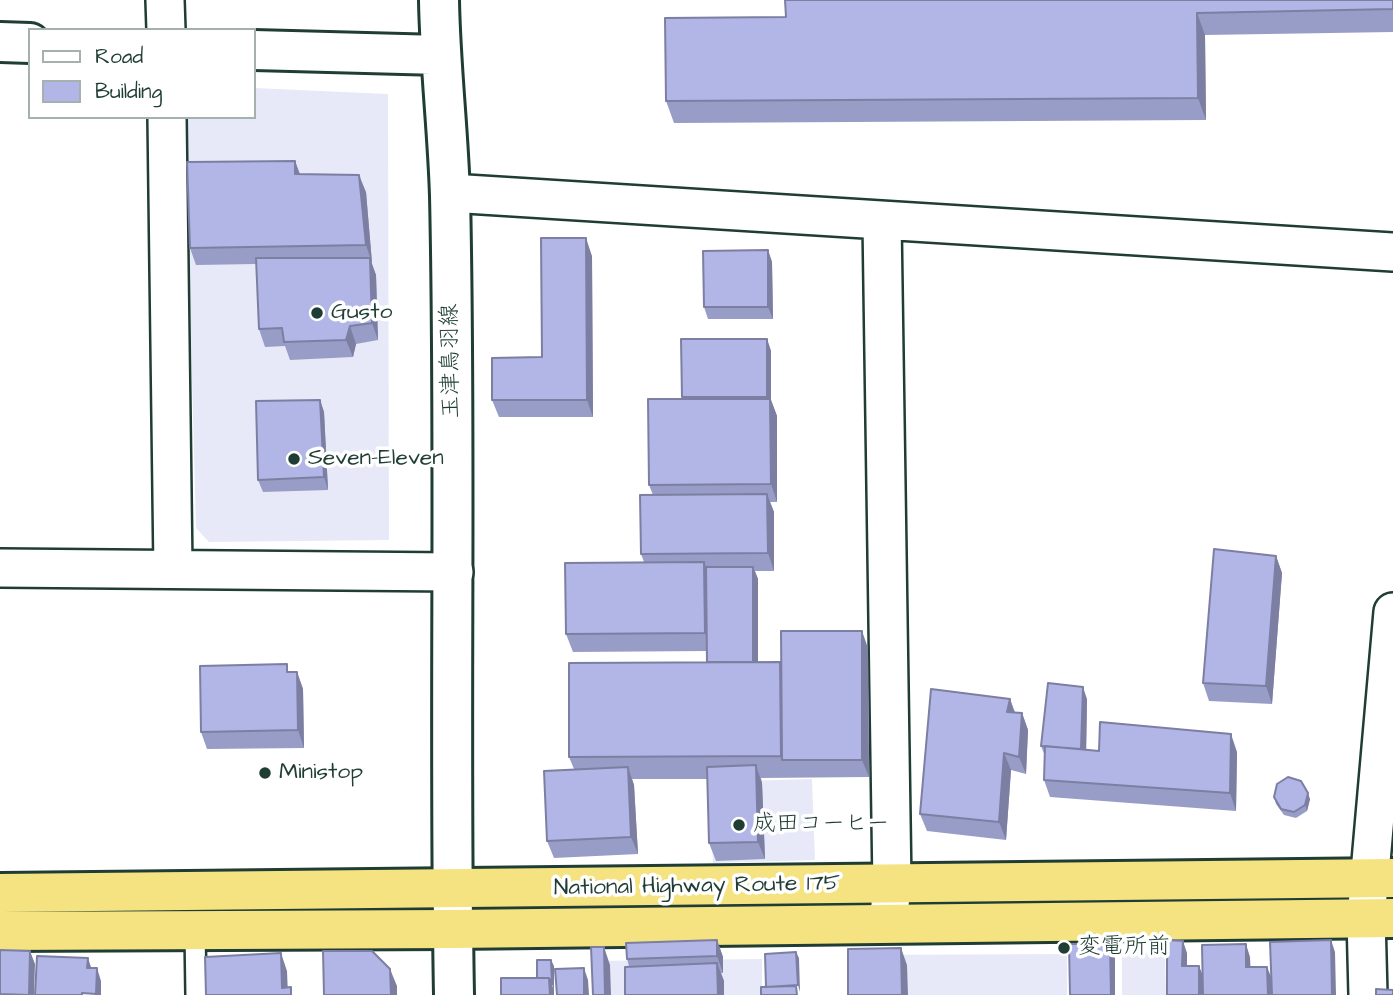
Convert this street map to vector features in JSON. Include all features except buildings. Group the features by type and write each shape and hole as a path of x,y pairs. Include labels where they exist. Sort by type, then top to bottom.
{"highway":[{"name":"National Highway Route 175","path":"0,893 892,886 1381,878"},
{"name":"National Highway Route 175","path":"0,932 1380,918"}],"street":[{"path":"165,0 166,28"},
{"name":"玉津鳥羽線","path":"439,0 440,55 450,193 454,572 451,890 453,929"},
{"path":"0,42 28,43"},
{"path":"256,50 440,55"},
{"path":"167,119 173,569"},
{"path":"450,193 1393,252"},
{"path":"882,221 892,886 889,923"},
{"path":"0,568 454,572"},
{"path":"1368,995 1380,918 1393,612"},
{"path":"453,929 454,995"}],"lane":[{"path":"195,930 196,995"}],"shaded area":[{"path":"256,88 388,94 389,540 209,542 196,528 185,119 256,119"},
{"path":"812,779 815,860 713,863 710,782"},
{"path":"1122,953 1165,953 1166,995 1122,995"},
{"path":"1067,954 1067,995 848,995 847,955"},
{"path":"762,959 762,995 593,995 592,961"}],"place":[{"name":"Gusto","path":"317,313"},
{"name":"Seven-Eleven","path":"294,459"},
{"name":"Ministop","path":"265,773"},
{"name":"成田コーヒー","path":"739,825"},
{"name":"変電所前","path":"1064,948"}]}
